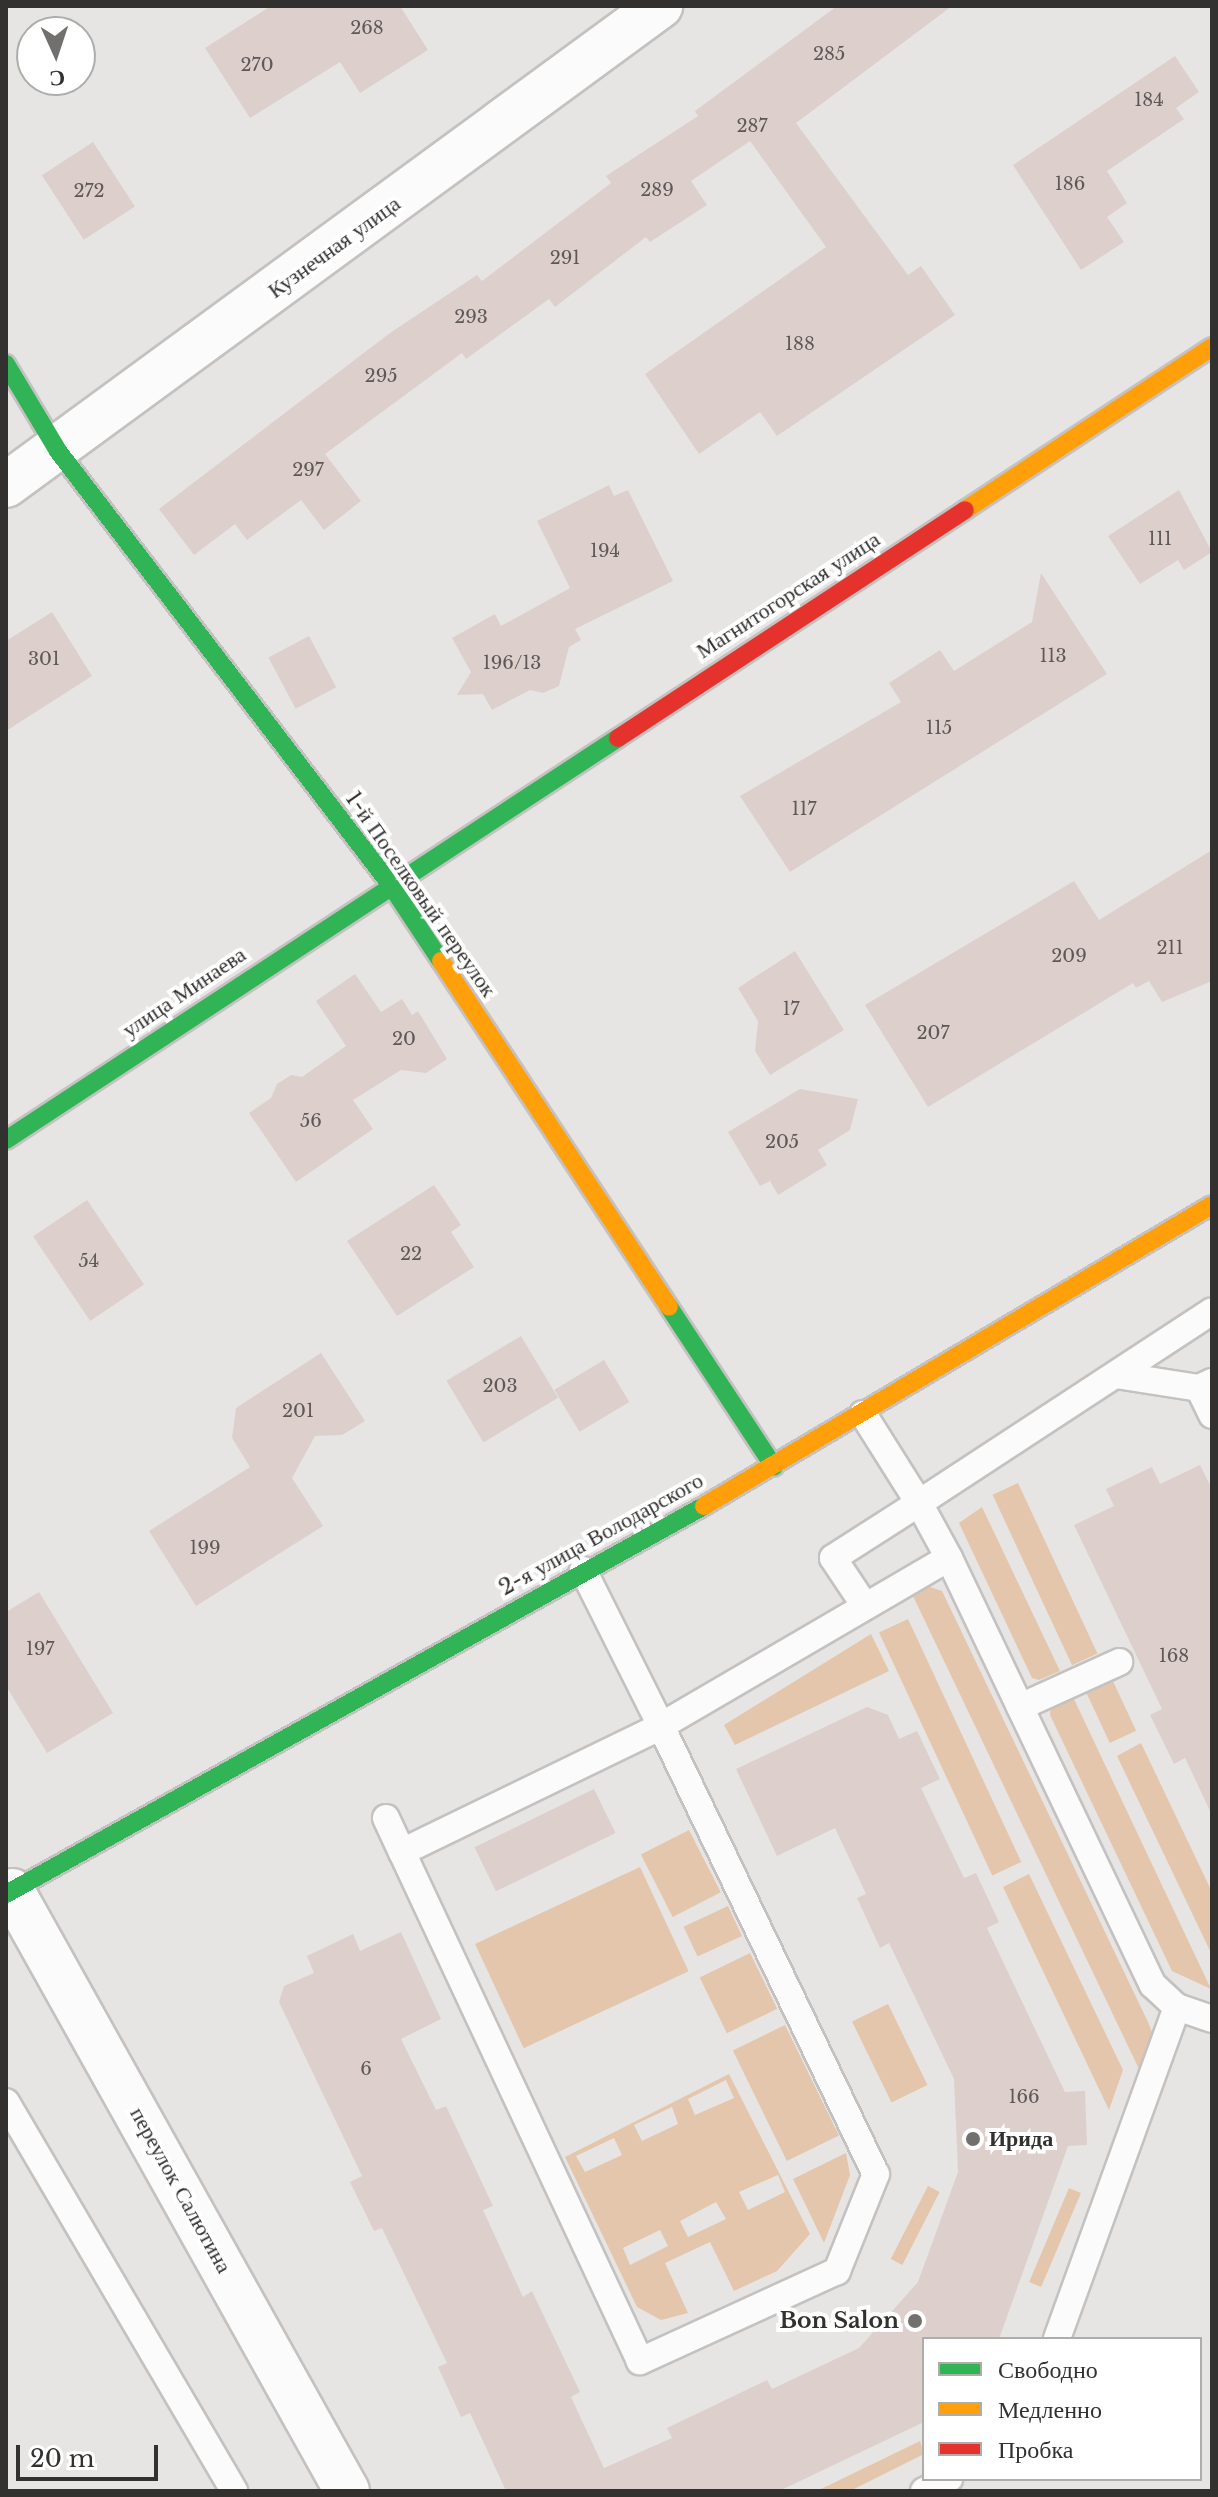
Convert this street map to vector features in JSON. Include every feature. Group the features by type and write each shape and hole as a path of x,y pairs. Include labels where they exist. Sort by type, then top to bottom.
{"street":[{"name":"Кузнечная улица","path":"6,485 58,451 660,6"},
{"name":"Магнитогорская улица","path":"390,884 1212,347"},
{"name":"1-й Поселковый переулок","path":"6,364 58,451 390,884 774,1467"},
{"name":"улица Минаева","path":"6,1140 390,884"},
{"name":"2-я улица Володарского","path":"9,1892 583,1570 774,1467 1212,1205"},
{"name":"переулок Салютина","path":"9,1892 347,2491"}],"lane":[{"path":"865,1606 833,1558 1212,1311"},
{"path":"1116,1375 1206,1385 1212,1415"},
{"path":"863,1414 919,1503 949,1558 1153,1985 1177,2007 1212,2019"},
{"path":"402,1852 661,1726 949,1558"},
{"path":"386,1818 640,2361 837,2271 876,2174 583,1570"},
{"path":"1020,1707 1119,1662"},
{"path":"1058,2337 1177,2007"},
{"path":"6,2102 234,2491"},
{"path":"924,2491 945,2481"}],"shaded area":[{"path":"1018,1483 1097,1653 1072,1665 993,1495"},
{"path":"982,1507 1060,1671 1039,1680 1032,1678 959,1523"},
{"path":"930,1587 942,1591 1148,2022 1152,2032 1139,2069 913,1596"},
{"path":"908,1619 1021,1862 992,1875 879,1633"},
{"path":"871,1634 889,1671 735,1745 724,1725"},
{"path":"1112,1679 1136,1731 1110,1743 1086,1691"},
{"path":"1073,1697 1211,1989 1172,1971 1050,1715 1051,1706"},
{"path":"1141,1743 1212,1892 1212,1955 1117,1756"},
{"path":"689,1830 721,1892 673,1917 641,1855"},
{"path":"640,1867 689,1971 524,2048 475,1944"},
{"path":"1029,1874 1123,2070 1109,2110 1003,1887"},
{"path":"728,1906 742,1936 698,1957 684,1927"},
{"path":"750,1953 777,2009 727,2033 700,1978"},
{"path":"888,2004 927,2085 892,2102 852,2022"},
{"path":"785,2025 839,2136 787,2161 733,2050"},
{"path":"729,2074 810,2234 777,2271 734,2291 710,2242 665,2263 688,2313 661,2320 637,2307 565,2157","holes":["726,2080 734,2098 695,2115 688,2099","672,2107 678,2124 642,2141 634,2125","614,2138 622,2155 585,2172 576,2156","778,2175 785,2192 748,2210 739,2192","716,2202 726,2219 688,2237 680,2221","660,2230 668,2246 630,2265 623,2248"]},
{"path":"846,2153 850,2175 824,2243 793,2179"},
{"path":"928,2186 940,2192 902,2265 891,2259"},
{"path":"1069,2188 1081,2193 1041,2287 1029,2282"},
{"path":"920,2441 922,2455 850,2491 821,2489"}],"building":[{"path":"271,6 400,6 428,50 360,93 340,62 250,118 205,48"},
{"path":"837,6 952,6 796,123 908,275 921,266 955,315 777,436 760,412 699,454 645,374 826,247 750,141 691,181 707,205 650,242 646,237 555,307 549,299 466,359 462,353 325,454 361,501 324,530 301,500 247,540 235,524 194,555 159,509 390,333 477,275 482,281 611,183 606,176 698,116 695,111"},
{"path":"1175,56 1199,92 1176,108 1184,119 1107,171 1127,203 1107,217 1124,242 1081,270 1013,165"},
{"path":"93,142 135,207 84,240 42,175"},
{"path":"609,485 614,496 628,490 673,581 575,629 581,640 569,647 559,686 543,693 530,690 492,710 483,694 457,695 471,672 452,638 495,614 501,626 570,588 537,521"},
{"path":"1179,490 1212,552 1184,570 1178,560 1140,584 1108,536"},
{"path":"1041,573 1107,674 790,872 740,796 901,702 889,683 940,650 954,671 1032,622"},
{"path":"52,612 92,676 6,731 6,641"},
{"path":"309,636 336,687 296,709 268,658"},
{"path":"1212,850 1212,981 1162,1002 1149,981 1136,988 1133,983 928,1107 865,1005 1074,881 1099,920"},
{"path":"795,951 844,1030 770,1075 755,1051 758,1021 738,988"},
{"path":"355,974 381,1012 402,999 412,1015 418,1011 447,1059 426,1073 401,1070 353,1100 373,1129 296,1182 249,1113 271,1098 277,1084 291,1075 302,1077 346,1046 316,1001"},
{"path":"800,1089 858,1099 850,1130 818,1150 827,1165 778,1195 770,1181 760,1186 728,1132"},
{"path":"434,1185 461,1225 451,1232 474,1267 397,1316 347,1241"},
{"path":"87,1200 144,1285 90,1321 33,1236"},
{"path":"521,1336 558,1398 484,1443 446,1381"},
{"path":"321,1353 365,1421 342,1435 315,1436 292,1478 323,1526 196,1606 149,1531 250,1467 232,1438 236,1408"},
{"path":"604,1360 629,1402 580,1432 554,1390"},
{"path":"1200,1465 1212,1489 1212,1815 1185,1758 1174,1764 1150,1715 1162,1709 1074,1525 1114,1506 1106,1489 1152,1467 1160,1484"},
{"path":"39,1592 113,1713 47,1753 6,1686 6,1612"},
{"path":"867,1707 888,1715 899,1739 917,1731 940,1779 921,1788 964,1878 976,1873 999,1922 987,1928 1065,2092 1085,2091 1087,2145 1068,2146 1000,2337 922,2337 922,2423 779,2491 506,2491 470,2413 461,2417 438,2367 447,2363 382,2228 374,2231 350,2182 362,2176 279,2002 284,1986 314,1973 307,1956 353,1934 360,1951 401,1932 441,2019 401,2039 436,2110 446,2106 493,2206 483,2210 523,2297 532,2291 580,2392 571,2397 604,2468 672,2438 667,2428 767,2380 772,2389 859,2348 918,2282 958,2172 954,2079 889,1943 880,1948 857,1898 866,1894 835,1828 777,1856 736,1769"},
{"path":"594,1789 615,1833 496,1891 474,1847"}],"traffic: fast":[{"path":"6,364 58,451 390,884 441,961"},
{"path":"6,1140 618,738"},
{"path":"669,1307 774,1467"},
{"path":"6,1894 704,1506"}],"traffic: slow":[{"path":"965,510 1212,347"},
{"path":"441,961 669,1307"},
{"path":"704,1506 1212,1205"}],"traffic: jam":[{"path":"618,738 965,510"}],"place":[{"name":"Ирида","path":"973,2139"},
{"name":"Bon Salon","path":"915,2321"}]}
